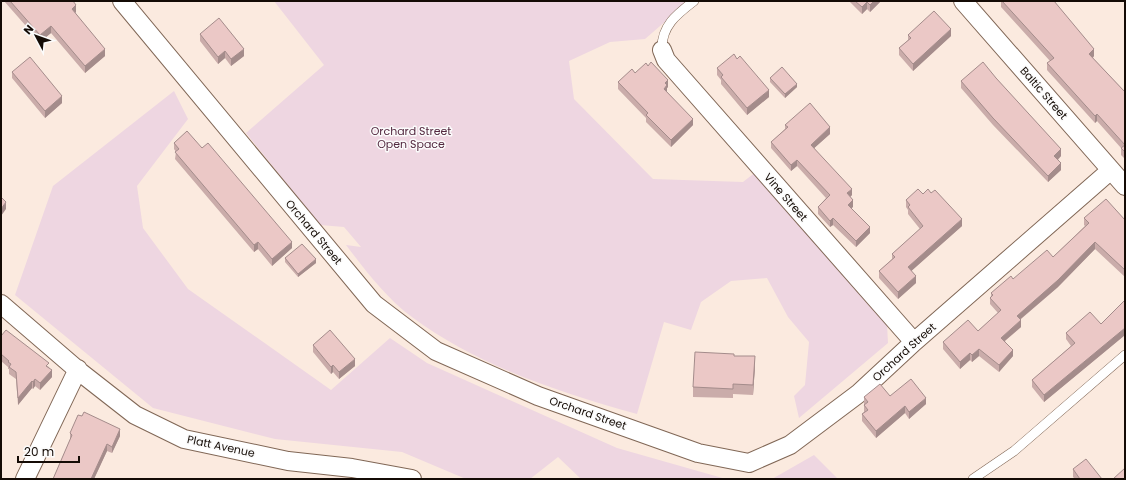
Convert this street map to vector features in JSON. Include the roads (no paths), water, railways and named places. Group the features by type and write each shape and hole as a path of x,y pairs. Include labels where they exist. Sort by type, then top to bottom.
{"street":[{"name":"Orchard Street","path":"122,1 374,304 436,351 538,396 698,453 749,463 790,445 858,394 914,342 1111,170"},
{"name":"Baltic Street","path":"963,1 1125,186"},
{"name":"Vine Street","path":"662,50 666,60 914,342"},
{"name":"Platt Avenue","path":"1,304 78,369 135,414 184,439 288,461 352,468 412,479"},
{"path":"25,479 78,369"}],"lane":[{"path":"662,50 663,38 669,23 694,1"},
{"path":"973,479 1014,451 1125,355"}],"park label":[{"name":"Orchard Street Open Space","path":"411,137"}]}
